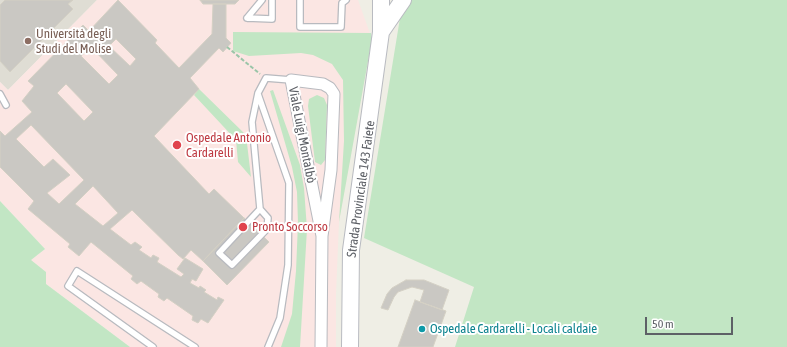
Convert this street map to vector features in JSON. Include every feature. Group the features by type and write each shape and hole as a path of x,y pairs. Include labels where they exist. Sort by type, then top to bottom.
{"main road":[{"name":"Strada Provinciale 143 Faiete","path":"350,347 351,250 381,32 381,0"},
{"path":"385,0 397,0"},
{"name":"Strada Provinciale 143 Faiete","path":"381,32 403,0"}],"street":[{"name":"Viale Luigi Montalbò","path":"321,347 322,236 332,170 334,94 330,88 323,84 291,80 322,236"}],"lane":[{"path":"262,0 247,18 272,19 272,0"},
{"path":"300,0 300,27 341,27 342,1 352,0"},
{"path":"260,209 219,253 232,265 267,230 268,218 260,209 252,122 258,93 266,78 291,80"},
{"path":"258,93 289,183 288,265 280,318 268,347"},
{"path":"0,94 6,105"},
{"path":"153,347 68,286 78,271 195,347"}],"path":[{"path":"227,47 266,78"}],"shaded area":[{"name":"Università degli Studi del Molise","path":"0,0 97,0 8,90 0,82"},
{"name":"Ospedale Antonio Cardarelli","path":"97,0 358,0 372,39 339,222 336,294 336,347 130,347 46,284 46,272 31,260 45,249 0,201 0,82 8,90"}],"green space":[{"path":"410,0 787,0 787,347 455,347 474,287 364,238 400,18"},
{"path":"233,32 371,33 372,39 339,222 344,141 343,80 332,64 313,55 301,53 249,56 233,51"},
{"path":"199,89 246,135 251,177 238,162 236,140 194,95"},
{"path":"273,90 300,165 304,188 307,229 300,347 281,347 292,314 298,223 297,192 292,167 270,91"},
{"path":"317,95 324,98 327,105 325,160 321,165 315,162 308,106 309,99"},
{"path":"0,201 45,249 31,260 46,272 46,284 130,347 0,347"}],"building":[{"name":"Università degli Studi del Molise","path":"5,0 73,0 68,4 73,9 10,72 0,61 0,5"},
{"path":"118,0 157,40 155,43 179,68 212,34 213,4 226,4 226,38 231,43 223,52 219,48 190,78 199,89 154,136 209,194 214,189 244,218 203,261 191,250 183,259 132,210 110,229 131,245 135,242 142,247 139,250 151,258 153,255 159,258 157,262 181,277 184,274 177,269 185,258 203,269 196,281 192,279 190,283 199,288 200,286 206,290 204,292 217,300 218,297 224,300 208,323 201,319 198,323 192,320 193,316 167,298 164,301 158,297 159,294 141,281 137,284 131,279 133,276 91,242 79,256 68,247 70,244 28,209 34,201 0,167 0,131 5,136 32,112 22,101 34,86 28,81 83,25 89,31","holes":["116,39 136,59 130,66 109,46","91,47 118,75 109,84 81,56","66,84 93,112 84,121 57,93","31,125 84,180 59,204 47,193 70,175 53,159 44,167 16,139","93,186 118,213 103,226 75,204"]},
{"path":"200,0 239,0 235,4 203,4"},
{"path":"244,218 269,242 227,285 203,261"},
{"path":"406,280 424,280 449,290 442,310 420,302 424,290 412,287 398,292 388,310 381,308 387,294 392,288"},
{"name":"Ospedale Cardarelli - Locali caldaie","path":"415,300 446,311 433,347 398,347"}],"place":[{"name":"Università degli Studi del Molise","path":"28,41"},
{"name":"Ospedale Antonio Cardarelli","path":"177,145"},
{"name":"Pronto Soccorso","path":"243,227"},
{"name":"Ospedale Cardarelli - Locali caldaie","path":"422,329"}]}
